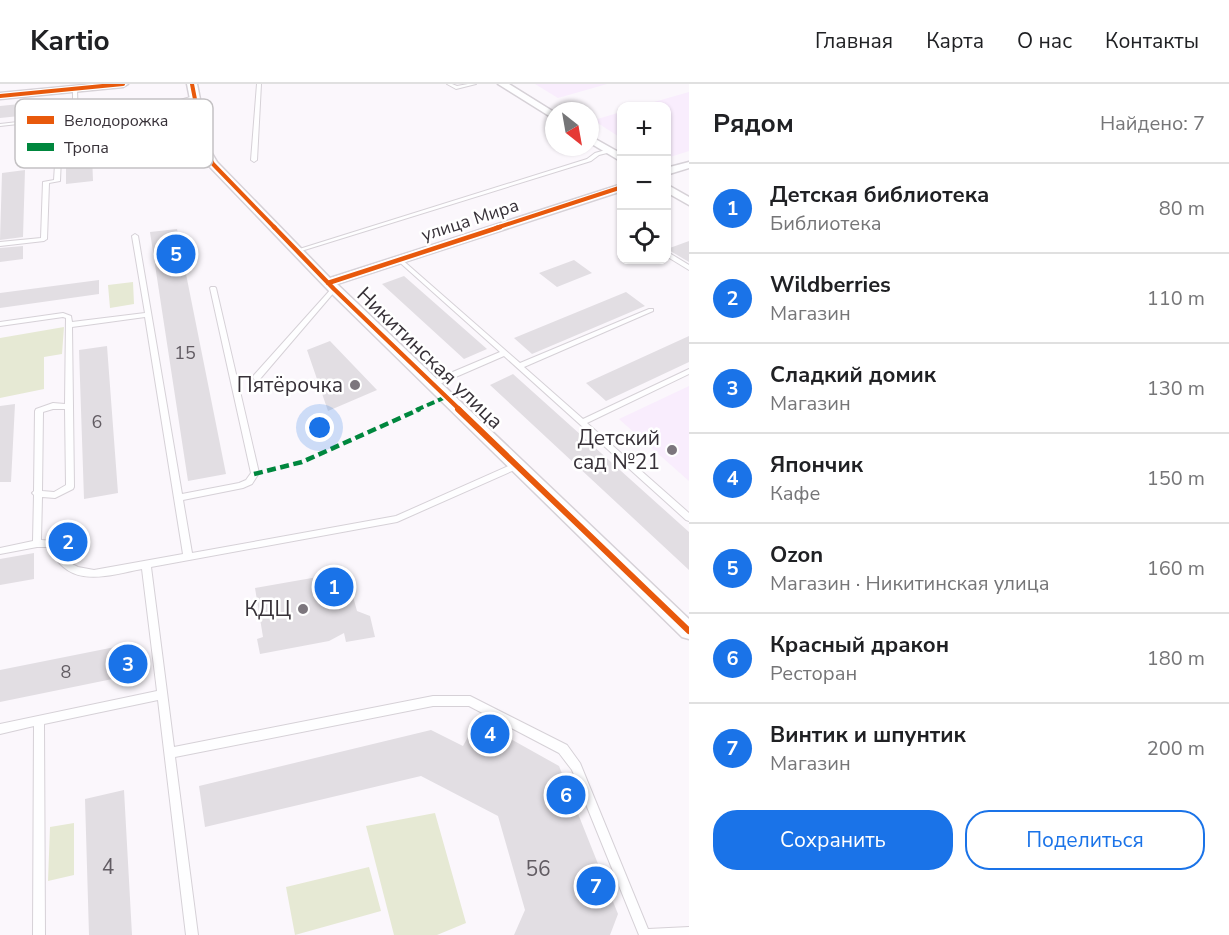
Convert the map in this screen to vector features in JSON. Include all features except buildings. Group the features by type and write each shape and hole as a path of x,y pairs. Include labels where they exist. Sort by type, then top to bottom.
{"street":[{"path":"0,96 123,84"},
{"path":"503,84 545,110"},
{"path":"599,145 617,156"},
{"name":"Никитинская улица","path":"213,164 331,286 689,631"},
{"path":"671,170 689,165"},
{"name":"улица Мира","path":"331,286 399,259 617,188"},
{"path":"671,190 689,201"}],"lane":[{"path":"254,160 259,84"},
{"path":"449,84 456,88 474,84"},
{"path":"75,89 76,99"},
{"path":"0,125 15,123"},
{"path":"296,251 590,160 597,154 609,151"},
{"path":"0,244 44,239 46,182 57,181 58,168"},
{"path":"135,236 188,556"},
{"path":"671,256 689,268"},
{"path":"399,259 689,518"},
{"path":"257,377 331,286"},
{"path":"178,498 240,486 249,482 255,473 213,288"},
{"path":"519,366 651,310"},
{"path":"0,324 63,315 69,317 70,488 55,495 36,493"},
{"path":"69,325 147,315"},
{"path":"432,384 505,353"},
{"path":"582,422 689,371"},
{"path":"37,544 39,411 53,406 69,407"},
{"path":"0,551 52,543 59,559 73,570 94,574 397,519 518,465"},
{"path":"146,564 192,935"},
{"path":"0,729 163,694"},
{"path":"171,753 433,700 470,701 563,749 576,767 645,935 689,933"},
{"path":"39,721 39,935"}],"shaded area":[{"path":"535,84 607,84 558,98"},
{"path":"689,92 689,151 671,157 671,102 654,102"},
{"path":"617,113 617,135 599,124 599,119"},
{"name":"Детский сад №21","path":"689,386 689,481 619,419"}],"green space":[{"path":"133,282 134,304 110,308 108,285"},
{"path":"64,327 62,354 44,357 44,389 0,398 0,338"},
{"path":"435,813 466,923 437,935 394,935 366,826"},
{"path":"74,823 74,875 48,881 50,827"},
{"path":"369,867 381,911 295,935 286,887"}],"marked path":[{"path":"254,474 302,462 446,397"}],"cycle path":[{"path":"0,96 123,84"},
{"path":"192,84 195,99"},
{"path":"213,164 334,289 689,631"},
{"path":"328,283 617,189"}],"place":[{"name":"Ozon","path":"176,254"},
{"name":"Пятёрочка","path":"355,385"},
{"name":"Детский сад №21","path":"672,450"},
{"name":"Wildberries","path":"68,542"},
{"name":"Детская библиотека","path":"334,587"},
{"name":"КДЦ","path":"303,609"},
{"name":"Сладкий домик","path":"128,664"},
{"name":"Япончик","path":"490,734"},
{"name":"Красный дракон","path":"566,795"},
{"name":"Винтик и шпунтик","path":"596,886"}]}
